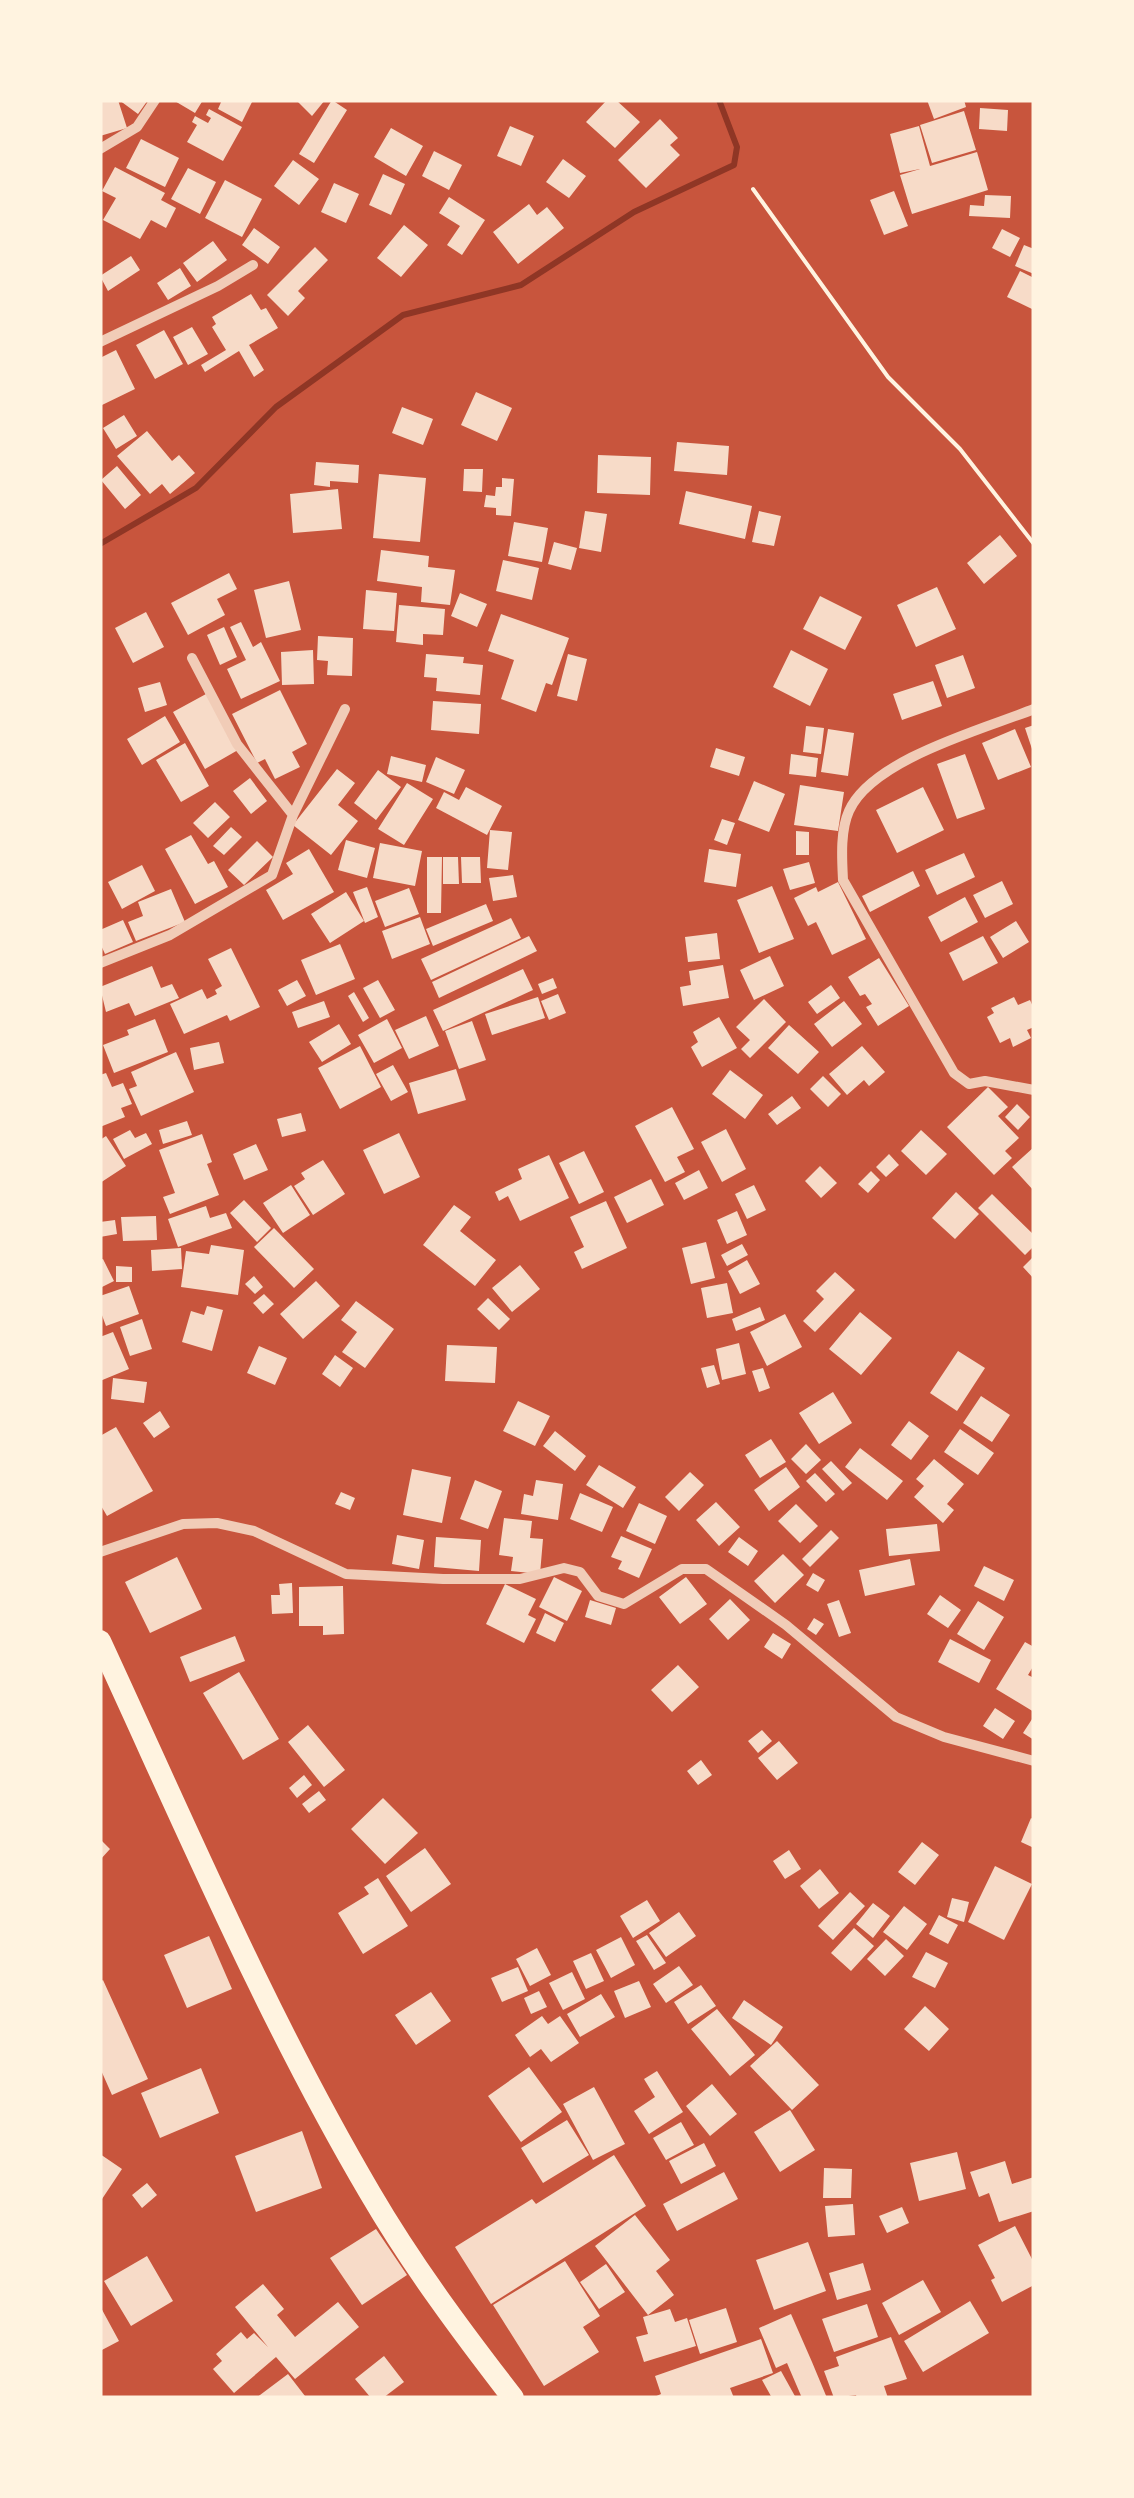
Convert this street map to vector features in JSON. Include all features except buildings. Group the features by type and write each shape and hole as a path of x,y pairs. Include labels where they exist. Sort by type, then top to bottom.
{"main road":[{"path":"100,1641 304,2075 371,2196 452,2319 513,2398"}],"street":[{"path":"100,149 137,127 155,100"},
{"path":"100,342 254,265"},
{"path":"192,658 232,736 293,815"},
{"path":"100,963 170,935 272,874 293,815 345,709 322,756"},
{"path":"1034,710 907,758 885,774 849,810 842,852 843,880 954,1073 968,1084 985,1081 1034,1090"},
{"path":"100,1552 184,1524 217,1523 254,1531 346,1574 520,1579 564,1568 580,1572 598,1596 624,1604 682,1569 706,1568 786,1625 896,1717 944,1737 1034,1761"}],"path":[{"path":"753,189 888,377 960,449 1034,544"}],"waterway":[{"path":"100,544 196,488 276,407 403,315 521,285 634,212 734,165 737,147 719,100"}]}
